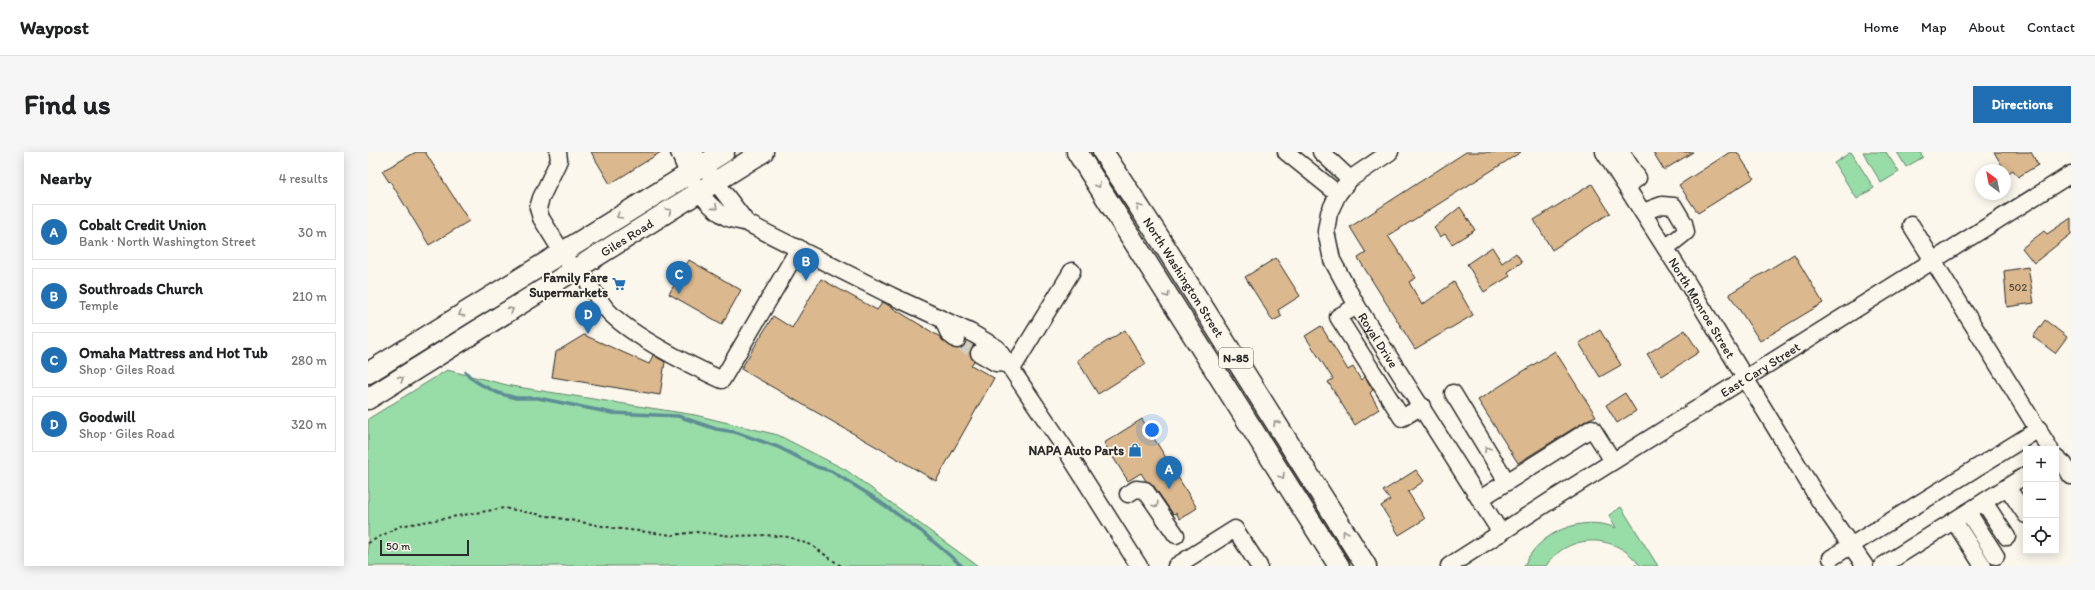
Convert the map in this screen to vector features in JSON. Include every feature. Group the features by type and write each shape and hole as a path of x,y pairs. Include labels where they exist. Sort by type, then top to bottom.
{"main road":[{"name":"Giles Road","path":"368,373 561,252 688,175 699,158 724,152"},
{"name":"Giles Road","path":"368,399 764,152"},
{"name":"North Washington Street","path":"1077,152 1339,566"},
{"name":"North Washington Street","path":"1103,152 1162,240 1366,566"}],"street":[{"path":"558,152 559,160 541,198 538,208 540,218 561,252 576,269 610,314 634,332 697,368 722,380 799,248"},
{"path":"679,152 688,175 698,193 727,218 747,223 799,248 867,284 970,332 997,348 1064,447 1139,566"},
{"path":"1286,152 1338,194"},
{"path":"1321,152 1350,179"},
{"name":"Royal Drive","path":"1390,152 1350,179 1338,194 1329,213 1326,231 1332,260 1357,306 1422,406 1501,533"},
{"name":"North Monroe Street","path":"1615,155 1626,186 1666,248 1820,500 1865,566"},
{"path":"699,158 747,223"},
{"name":"East Cary Street","path":"1449,566 1613,461 2071,174"},
{"path":"1643,212 1662,205 1674,206 1684,223 1686,232 1666,248"},
{"path":"1911,225 2048,446"},
{"path":"1010,367 1072,271"},
{"path":"1357,306 1338,317 1402,418 1422,406"},
{"path":"943,320 950,334 957,340"},
{"path":"979,353 996,363 1010,367"},
{"path":"1453,393 1507,482"},
{"path":"1480,500 1592,428 1613,461"},
{"path":"1830,558 2038,429"},
{"path":"2059,460 2064,464 2071,476"},
{"path":"1882,566 2023,477"},
{"path":"2007,487 2023,511"},
{"path":"1128,494 1136,489 1144,490 1176,535"},
{"path":"1984,502 2007,537"},
{"path":"1968,512 1996,556"},
{"path":"1954,521 1983,566"},
{"path":"1176,566 1235,529 1259,566"}],"path":[{"path":"368,543 400,526 504,508 613,528 661,534 672,535 696,532 733,536 766,535 789,537 811,545 841,566"}],"green space":[{"path":"1851,152 1874,188 1857,199 1834,163"},
{"path":"1863,152 1886,152 1899,172 1881,183"},
{"path":"1897,152 1920,152 1923,157 1906,167"},
{"path":"447,370 511,386 695,415 778,435 846,470 978,566 368,566 368,419"},
{"path":"1621,507 1658,566 1640,566 1630,555 1619,547 1593,541 1579,542 1567,547 1555,555 1546,566 1524,566 1531,554 1540,544 1551,535 1563,529 1590,523 1603,524 1616,528 1609,515"}],"building":[{"path":"416,152 425,152 469,221 429,245 390,181 389,182 382,171"},
{"path":"591,152 661,152 610,184"},
{"path":"1466,152 1521,152 1388,236 1416,278 1409,282 1422,305 1454,282 1473,315 1415,349 1358,258 1366,253 1350,227"},
{"path":"1653,152 1693,152 1664,170"},
{"path":"1730,152 1737,152 1754,178 1698,213 1679,185"},
{"path":"1994,152 2031,152 2038,165 2018,177 2013,170 2011,171 2011,164 2001,164"},
{"path":"1592,184 1610,213 1552,250 1534,220"},
{"path":"1460,207 1475,230 1452,244 1445,234 1440,237 1434,228"},
{"path":"2071,218 2071,234 2034,263 2022,248 2044,231 2047,234"},
{"path":"1492,247 1502,263 1516,253 1522,262 1508,272 1510,276 1484,292 1467,264"},
{"path":"1794,254 1823,303 1760,341 1729,294"},
{"path":"1276,258 1300,296 1278,310 1282,316 1273,321 1245,277"},
{"path":"689,260 741,290 722,324 669,294"},
{"path":"2028,267 2034,303 2007,307 2004,271"},
{"path":"821,279 877,310 883,302 940,337 952,348 961,349 966,341 974,345 970,353 974,361 971,365 994,378 936,481 741,369 773,316 792,328"},
{"path":"2045,320 2067,337 2055,353 2033,337"},
{"path":"1321,326 1348,370 1353,367 1361,380 1365,377 1373,390 1370,393 1379,409 1355,425 1328,382 1333,379 1305,336"},
{"path":"1125,330 1146,364 1098,394 1077,360"},
{"path":"1600,330 1621,365 1600,377 1579,343"},
{"path":"1685,330 1699,352 1662,376 1647,354"},
{"path":"584,335 649,364 653,355 665,362 660,395 552,377 556,352"},
{"path":"1555,351 1596,416 1587,420 1518,463 1478,400"},
{"path":"1625,393 1636,411 1617,423 1606,405"},
{"path":"1142,419 1197,508 1180,519 1176,513 1173,514 1153,485 1146,481 1141,473 1128,481 1104,443"},
{"path":"1416,470 1424,481 1408,492 1425,519 1399,535 1381,506 1390,500 1383,491"}],"waterway":[{"path":"466,372 471,378 480,384 498,393 516,398 538,398 612,413 678,416 716,429 735,432 778,447 817,467 831,471 870,495 921,531 962,566"}],"tunnel":[{"path":"957,340 979,353"}],"place":[{"name":"Southroads Church","path":"806,281"},
{"name":"Family Fare Supermarkets","path":"619,284"},
{"name":"Omaha Mattress and Hot Tub","path":"679,294"},
{"name":"Goodwill","path":"588,334"},
{"name":"NAPA Auto Parts","path":"1135,450"},
{"name":"Cobalt Credit Union","path":"1169,489"}]}
